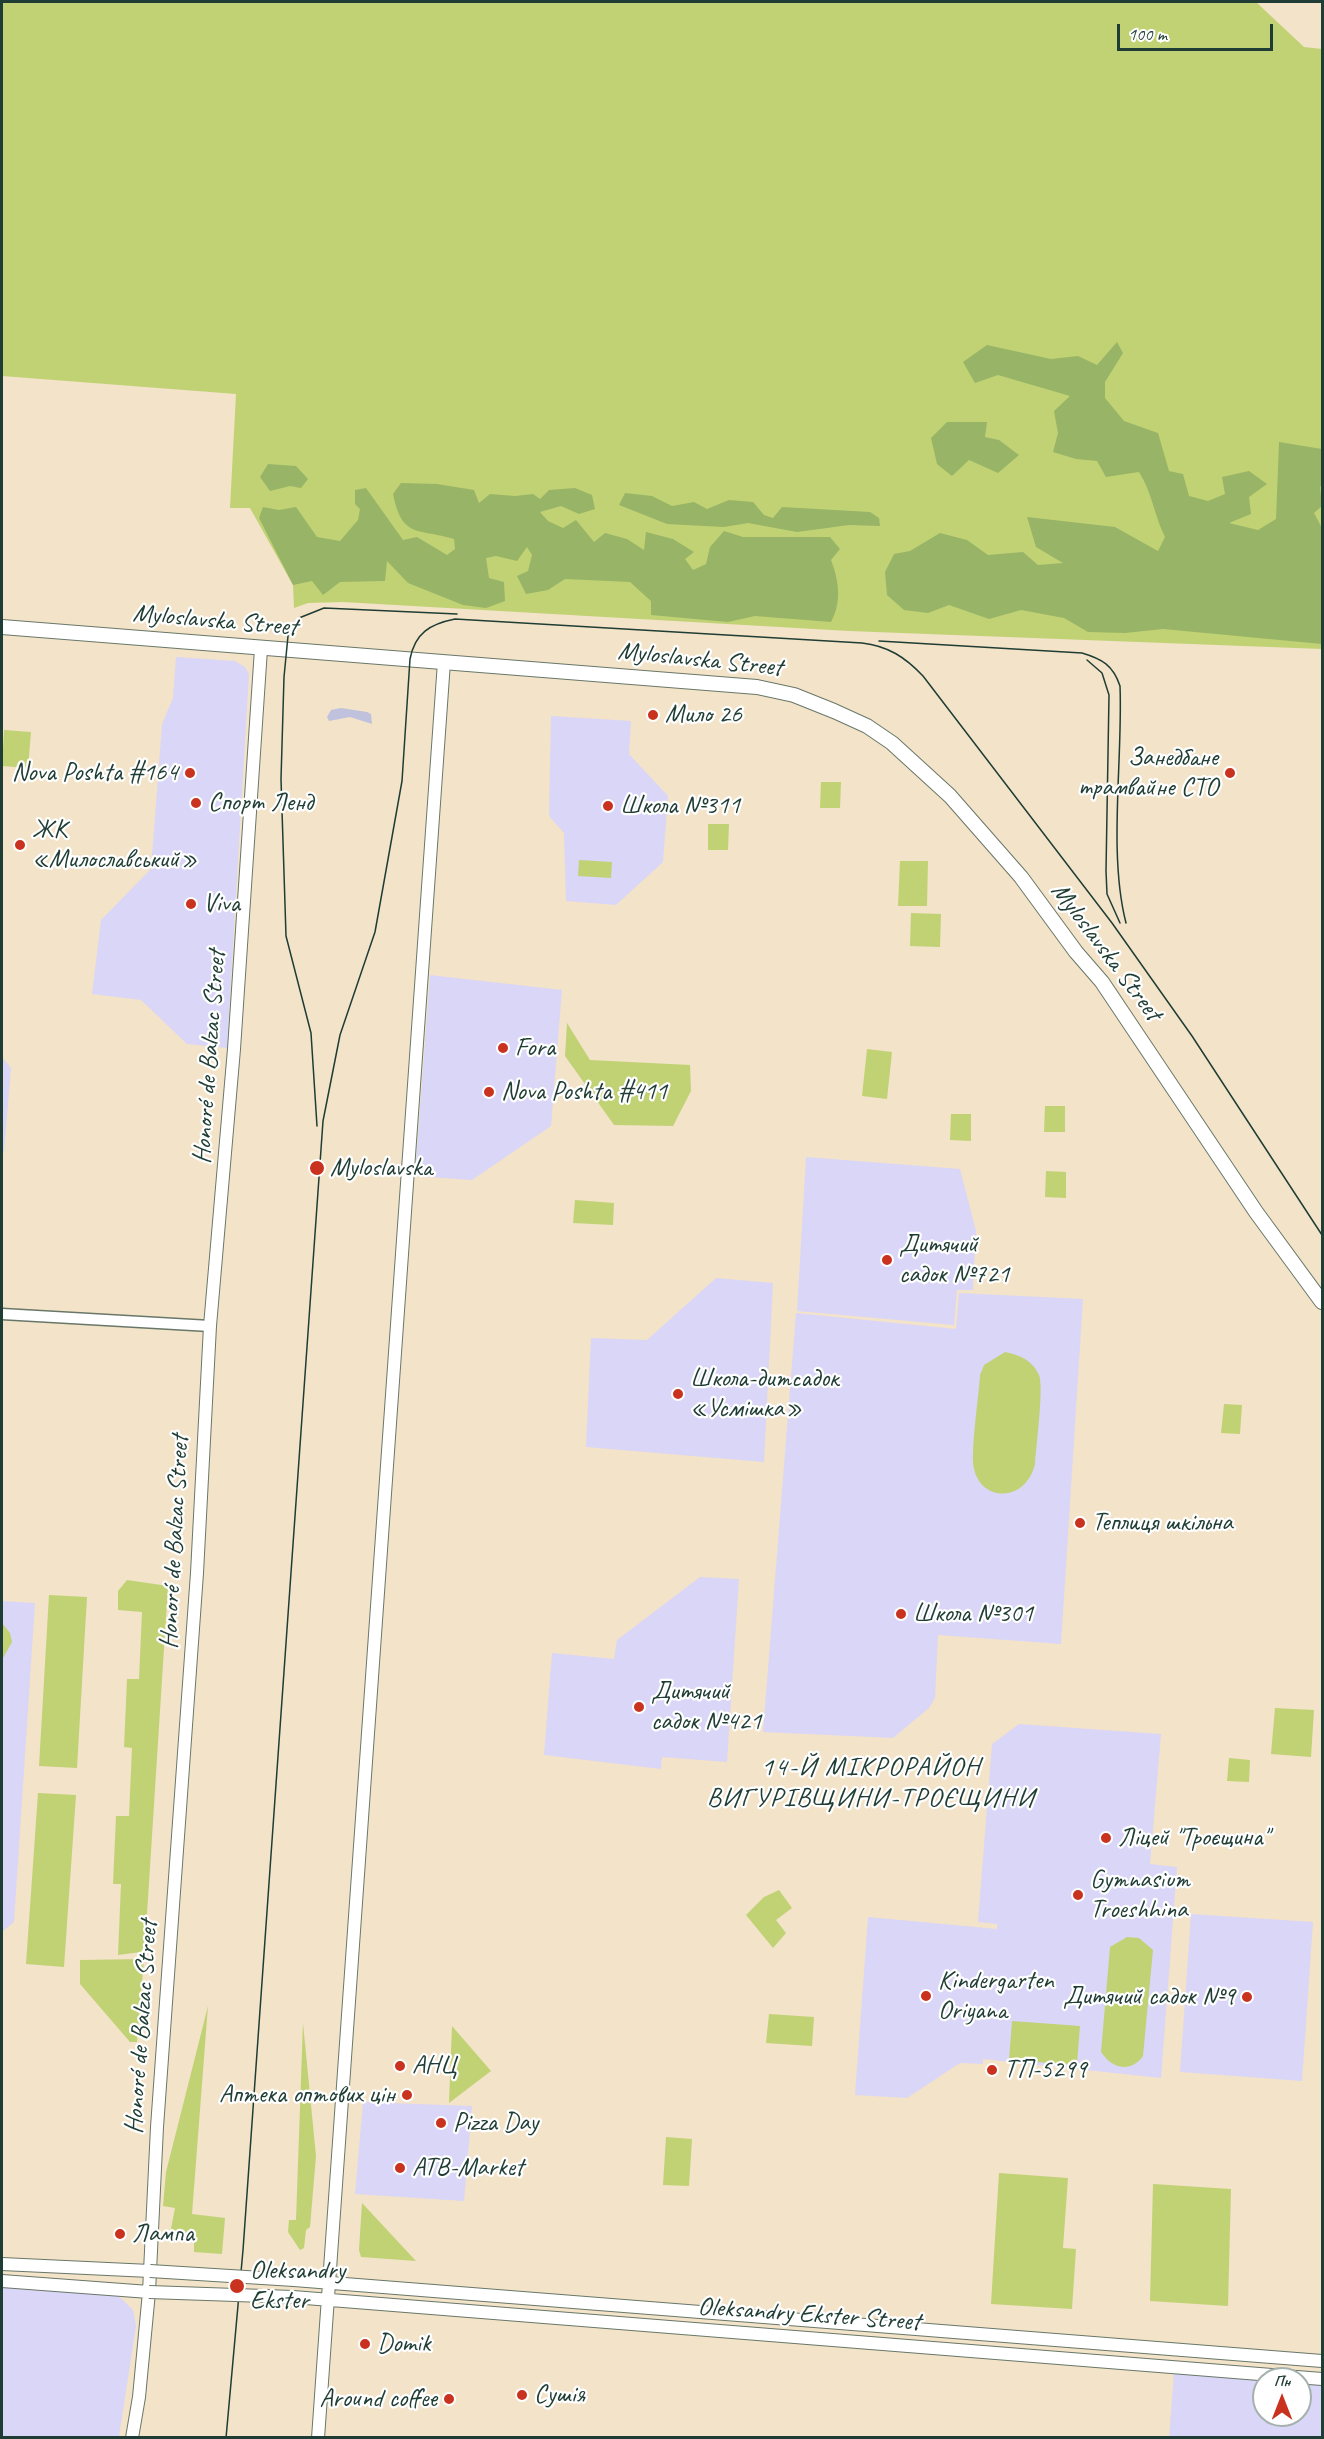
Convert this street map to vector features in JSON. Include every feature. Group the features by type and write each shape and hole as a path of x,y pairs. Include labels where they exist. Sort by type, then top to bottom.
{"main road":[{"name":"Myloslavska Street","path":"2,627 757,687 794,695 867,726 891,743 951,796 1021,877 1076,952 1102,982 1256,1212 1323,1302"}],"street":[{"name":"Honoré de Balzac Street","path":"132,2438 139,2397 149,2292 157,2127 197,1573 210,1326 234,1048 261,649"},
{"path":"318,2438 444,662"},
{"path":"2,1314 210,1326"},
{"name":"Oleksandry Ekster Street","path":"2,2264 330,2282 1323,2361"},
{"name":"Oleksandry Ekster Street","path":"2,2281 149,2292 329,2299 1323,2379"},
{"path":"139,2397 140,2438"}],"shaded area":[{"path":"176,657 235,661 245,667 249,674 227,1048 187,1044 141,1000 92,994 101,920 151,869 162,724 173,698"},
{"path":"341,708 371,714 372,724 350,717 329,721 327,717 331,710"},
{"name":"Школа №311","path":"551,716 631,721 629,754 668,796 663,862 616,905 566,901 564,833 549,816"},
{"path":"430,975 562,990 551,1126 472,1180 415,1176"},
{"path":"2,1057 11,1068 2,1154"},
{"name":"Дитячий садок №721","path":"806,1157 960,1169 976,1231 973,1290 957,1290 954,1325 797,1311"},
{"name":"Школа-дитсадок «Усмішка»","path":"716,1278 773,1283 764,1462 586,1447 591,1338 647,1340"},
{"path":"959,1293 1083,1299 1061,1644 938,1635 935,1698 929,1708 893,1738 763,1732 796,1313 956,1329"},
{"name":"Дитячий садок №421","path":"700,1577 739,1579 727,1762 662,1757 661,1769 544,1755 552,1653 614,1659 617,1640"},
{"path":"2,1601 35,1603 14,1922 2,1932"},
{"name":"Gymnasium Troeshhina","path":"1019,1724 1161,1734 1150,1864 1177,1867 1161,2078 983,2059 983,2064 960,2063 907,2098 855,2095 868,1917 997,1929 997,1924 978,1922 992,1744"},
{"name":"Дитячий садок №9","path":"1191,1914 1313,1922 1302,2081 1180,2072"},
{"path":"363,2102 472,2106 464,2201 355,2194"},
{"path":"2,2286 113,2294 121,2298 133,2310 136,2326 119,2437 2,2437"},
{"path":"1174,2373 1252,2379 1252,2427 1312,2427 1312,2384 1322,2385 1322,2437 1169,2438"}],"green space":[{"path":"2,2 1256,2 1304,47 1322,49 1322,649 849,631 343,602 308,603 294,608 293,585 250,508 230,508 236,394 2,376"},
{"path":"1117,342 1123,353 1105,382 1105,398 1124,421 1158,433 1169,471 1183,474 1189,496 1208,501 1225,494 1222,477 1249,471 1267,484 1249,497 1251,514 1229,523 1258,530 1276,519 1279,442 1322,449 1322,485 1320,487 1322,506 1314,513 1322,528 1322,644 1163,629 1125,633 1088,632 1064,618 1021,610 989,619 949,605 928,613 904,610 887,595 885,572 894,554 910,551 940,533 967,540 988,555 1023,552 1038,565 1063,563 1036,547 1027,517 1115,527 1158,551 1165,537 1139,472 1106,477 1097,461 1076,459 1053,452 1058,433 1054,411 1070,396 998,375 975,383 963,362 987,345 1051,359 1078,356 1097,365"},
{"path":"947,422 987,422 985,437 999,440 1019,455 998,473 969,460 952,476 937,464 931,438"},
{"path":"268,464 296,466 308,479 301,488 290,486 270,491 260,477"},
{"path":"401,483 437,484 474,490 479,503 490,494 515,496 533,494 540,499 549,490 575,488 592,495 595,509 579,514 561,506 540,512 548,521 563,528 576,520 594,542 605,533 627,539 644,550 646,532 673,539 694,552 685,559 693,570 706,564 710,547 724,531 743,537 830,537 840,549 831,560 836,576 837,607 831,622 755,616 728,622 651,615 651,601 630,582 565,579 548,590 526,594 517,576 528,571 532,555 527,547 517,561 496,556 486,558 489,578 504,582 505,601 486,608 463,605 408,583 387,561 385,581 340,582 323,595 312,581 293,585 259,518 263,507 279,510 296,507 317,537 340,541 358,520 360,509 355,504 355,490 366,488 403,540 417,537 447,555 455,549 454,539 413,529 401,518 393,494"},
{"path":"625,493 652,496 672,506 694,502 707,509 729,500 753,502 764,515 773,518 782,507 870,512 879,518 880,526 849,525 797,532 748,523 724,527 667,524 619,505"},
{"path":"4,730 31,732 28,768 2,766"},
{"path":"821,782 841,782 840,808 820,808"},
{"path":"708,824 729,824 728,850 708,850"},
{"path":"579,860 612,862 611,878 578,876"},
{"path":"900,861 928,861 927,906 898,906"},
{"path":"911,913 941,914 940,947 910,946"},
{"path":"567,1023 590,1060 690,1065 691,1091 673,1126 614,1125 565,1056"},
{"path":"867,1049 892,1052 887,1099 862,1096"},
{"path":"1045,1106 1065,1106 1065,1132 1044,1132"},
{"path":"951,1114 971,1114 971,1141 950,1140"},
{"path":"1046,1171 1066,1172 1066,1198 1045,1197"},
{"path":"575,1200 614,1203 613,1225 573,1223"},
{"path":"1005,1352 1021,1357 1033,1366 1039,1375 1041,1392 1035,1464 1030,1477 1023,1486 1004,1494 986,1488 979,1480 974,1469 973,1450 980,1375 984,1365"},
{"path":"1224,1404 1242,1405 1240,1434 1221,1433"},
{"path":"127,1580 168,1586 145,1945 141,1952 118,1955 121,1884 113,1884 116,1816 129,1816 132,1748 124,1747 127,1679 139,1679 142,1612 118,1610 118,1591"},
{"path":"49,1595 87,1597 77,1768 39,1766"},
{"path":"2,1623 10,1633 12,1642 2,1660"},
{"path":"1275,1708 1314,1710 1311,1757 1271,1754"},
{"path":"1229,1758 1250,1760 1249,1782 1227,1781"},
{"path":"38,1793 76,1795 64,1967 26,1964"},
{"path":"779,1890 792,1908 776,1920 786,1933 773,1948 746,1915 764,1897"},
{"path":"1127,1937 1139,1938 1153,1950 1143,2056 1133,2065 1122,2067 1105,2058 1101,2052 1110,1947"},
{"path":"144,1959 137,2042 130,2042 80,1984 80,1960"},
{"path":"208,2006 192,2214 225,2218 222,2254 194,2252 194,2230 190,2230 176,2240 169,2239 175,2208 163,2206 166,2172"},
{"path":"769,2014 814,2017 812,2046 766,2043"},
{"path":"1012,2021 1080,2026 1077,2065 1009,2060"},
{"path":"303,2023 316,2156 310,2227 306,2230 304,2248 300,2250 288,2232 289,2220 296,2220"},
{"path":"452,2026 491,2071 449,2103"},
{"path":"666,2137 692,2139 689,2186 663,2185"},
{"path":"999,2173 1068,2178 1063,2248 1076,2249 1072,2309 991,2304"},
{"path":"1153,2184 1231,2189 1228,2306 1150,2301"},
{"path":"362,2203 416,2261 361,2257 359,2250"}],"tram line":[{"path":"317,1126 311,1033 286,936 281,779 284,677 288,636 299,618 324,608 457,614"},
{"path":"226,2438 243,2250 323,1121 340,1035 375,932 402,781 410,659 420,636 431,627 455,619 862,643 880,647 903,658 923,676 1112,923 1192,1036 1322,1235"},
{"path":"879,641 1082,653 1101,661 1110,668 1120,686 1117,836 1118,867 1126,923"},
{"path":"1087,660 1102,673 1109,695 1107,894 1120,923"}],"place":[{"name":"Мило 26","path":"653,715"},
{"name":"Nova Poshta #164","path":"190,773"},
{"name":"Занедбане трамвайне СТО","path":"1230,773"},
{"name":"Спорт Ленд","path":"196,803"},
{"name":"Школа №311","path":"608,806"},
{"name":"ЖК «Милославський»","path":"20,845"},
{"name":"Viva","path":"191,904"},
{"name":"Fora","path":"503,1048"},
{"name":"Nova Poshta #411","path":"489,1092"},
{"name":"Myloslavska","path":"317,1168"},
{"name":"Дитячий садок №721","path":"887,1260"},
{"name":"Школа-дитсадок «Усмішка»","path":"678,1394"},
{"name":"Теплиця шкільна","path":"1080,1523"},
{"name":"Школа №301","path":"901,1614"},
{"name":"Дитячий садок №421","path":"639,1707"},
{"name":"Ліцей \"Троєщина\"","path":"1106,1838"},
{"name":"Gymnasium Troeshhina","path":"1078,1895"},
{"name":"Kindergarten Oriyana","path":"926,1996"},
{"name":"Дитячий садок №9","path":"1247,1997"},
{"name":"АНЦ","path":"400,2066"},
{"name":"ТП-5299","path":"992,2070"},
{"name":"Аптека оптових цін","path":"407,2095"},
{"name":"Pizza Day","path":"441,2123"},
{"name":"ATB-Market","path":"400,2168"},
{"name":"Лампа","path":"120,2234"},
{"name":"Oleksandry Ekster","path":"237,2286"},
{"name":"Domik","path":"365,2344"},
{"name":"Сушія","path":"522,2395"},
{"name":"Around coffee","path":"449,2399"}],"district":[{"name":"14-Й МІКРОРАЙОН ВИГУРІВЩИНИ-ТРОЄЩИНИ","path":"871,1784"}]}
